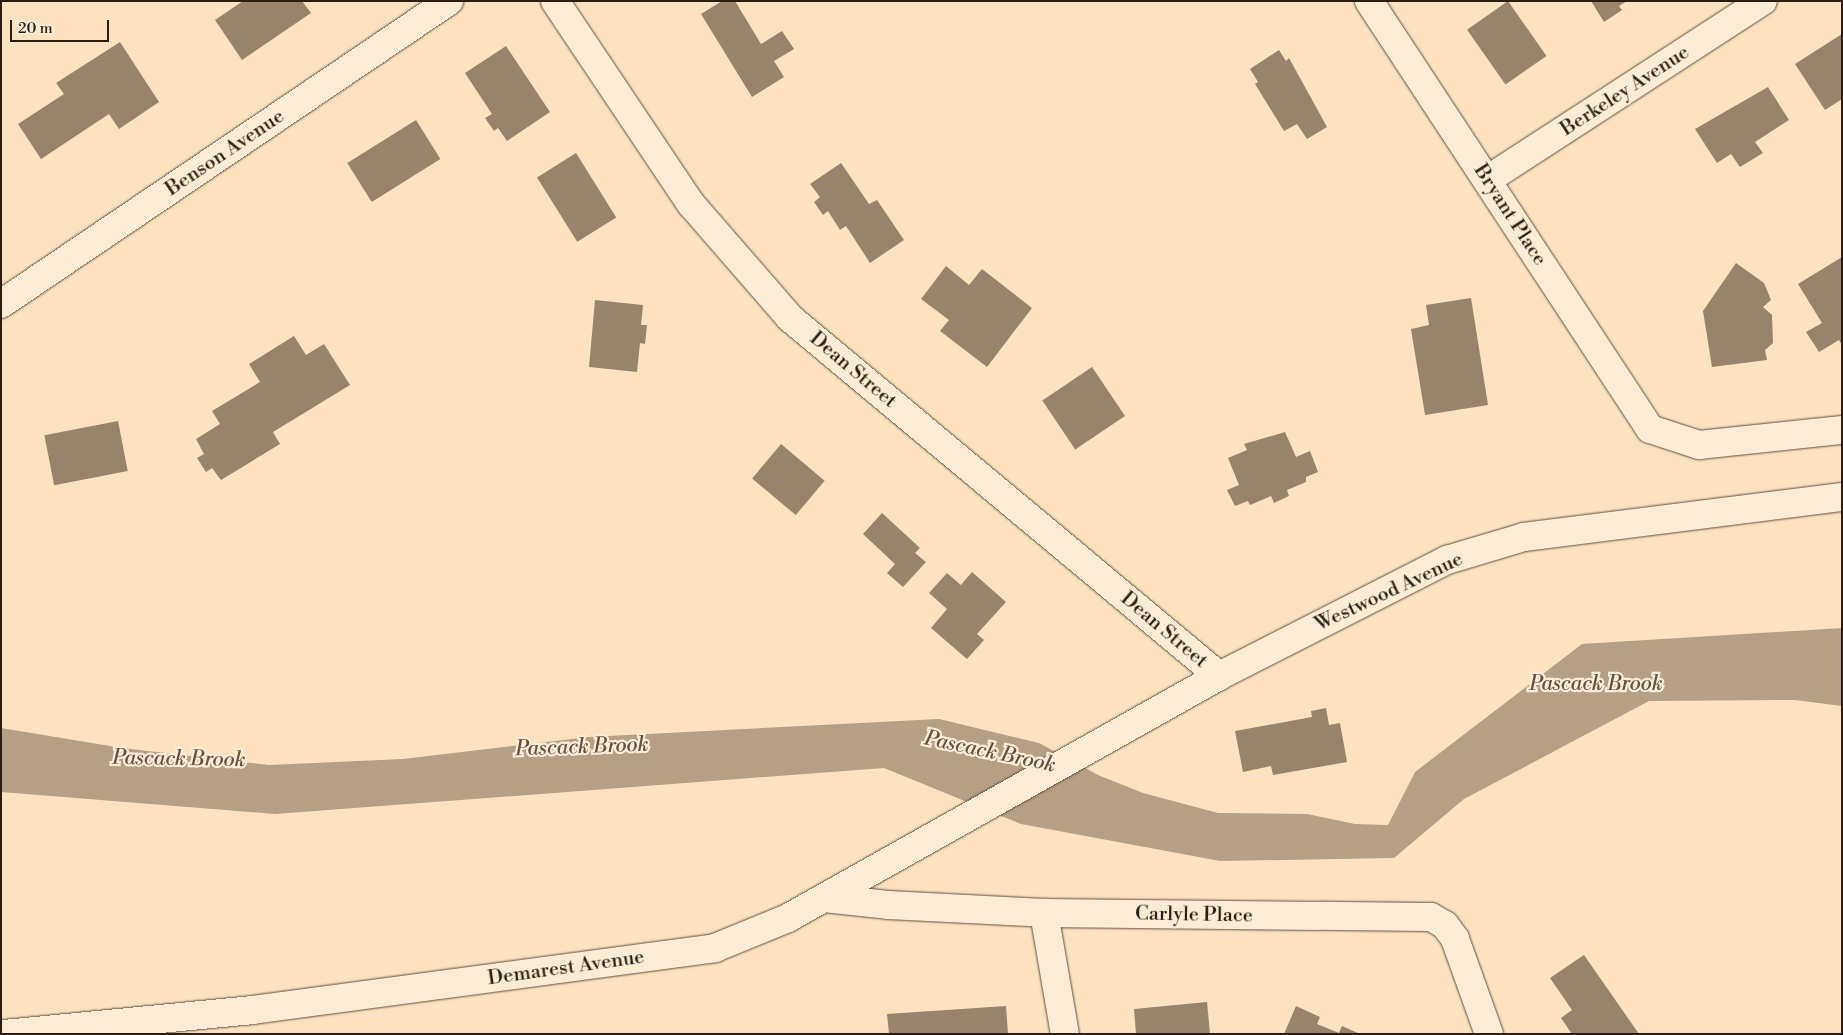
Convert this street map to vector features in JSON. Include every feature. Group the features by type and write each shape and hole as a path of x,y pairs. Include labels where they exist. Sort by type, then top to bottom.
{"street":[{"name":"Benson Avenue","path":"1,304 448,1"},
{"name":"Dean Street","path":"556,1 690,204 790,318 1218,676"},
{"name":"Bryant Place","path":"1369,1 1650,429 1699,445 1842,430"},
{"name":"Berkeley Avenue","path":"1487,180 1763,1"},
{"name":"Westwood Avenue","path":"1082,753 1218,676 1447,560 1524,537 1842,497"},
{"name":"Demarest Avenue","path":"4,1034 192,1024 252,1010 715,948 788,918 1082,753"},
{"name":"Carlyle Place","path":"824,898 888,905 1044,913 1431,917 1445,925 1455,939 1489,1034"},
{"path":"1044,913 1065,1034"}],"water":[{"name":"Pascack Brook","path":"1842,628 1842,706 1795,700 1649,701 1464,799 1394,858 1220,861 1021,824 884,768 275,814 1,792 1,728 122,748 269,765 403,759 589,737 939,719 1039,743 1098,775 1143,793 1218,813 1307,814 1355,824 1388,825 1415,772 1582,644"}],"building":[{"path":"243,1 302,1 311,13 242,60 215,20"},
{"path":"722,1 735,1 761,44 782,31 794,49 774,61 784,77 752,97 701,14"},
{"path":"1508,1 1546,56 1505,85 1467,30"},
{"path":"1591,1 1627,1 1619,6 1622,10 1604,22"},
{"path":"1842,34 1842,99 1825,110 1795,64"},
{"path":"120,42 159,102 119,129 109,114 41,159 18,124 64,94 56,83"},
{"path":"506,46 550,112 507,141 498,128 494,131 485,118 492,114 465,73"},
{"path":"1279,50 1286,61 1289,58 1327,127 1307,139 1297,124 1284,131 1255,84 1258,82 1250,69"},
{"path":"1768,87 1789,120 1755,142 1763,153 1740,167 1731,154 1717,163 1695,129"},
{"path":"416,120 440,159 372,202 347,163"},
{"path":"576,153 616,217 577,242 537,177"},
{"path":"841,163 869,204 877,200 904,240 870,263 846,226 840,230 828,211 823,215 814,202 820,197 810,184"},
{"path":"1842,257 1842,345 1839,340 1819,352 1806,332 1822,323 1798,284"},
{"path":"1736,263 1764,283 1771,300 1763,307 1772,315 1773,343 1765,350 1767,360 1712,367 1703,311"},
{"path":"946,266 969,285 982,269 1032,308 987,367 940,331 949,320 921,299"},
{"path":"1471,298 1488,405 1425,415 1411,329 1429,325 1426,305"},
{"path":"595,300 643,305 641,325 647,325 645,344 640,343 637,372 589,367"},
{"path":"294,336 306,355 324,344 350,385 273,432 280,444 221,480 212,468 206,472 197,458 204,454 196,439 220,424 212,411 260,382 249,364"},
{"path":"1092,367 1125,416 1075,449 1042,401"},
{"path":"118,421 128,471 54,485 44,435"},
{"path":"1285,432 1296,457 1310,451 1318,472 1306,477 1306,482 1287,490 1289,496 1274,503 1271,496 1250,505 1248,501 1235,506 1227,490 1239,485 1228,458 1247,450 1244,444"},
{"path":"781,444 825,481 796,515 752,478"},
{"path":"882,513 920,548 915,553 926,562 903,587 887,573 895,564 863,534"},
{"path":"972,572 1006,602 977,634 984,640 967,659 931,628 947,609 929,593 947,573 961,585"},
{"path":"1326,708 1329,725 1340,723 1347,762 1273,775 1271,766 1243,772 1235,731 1312,717 1311,711"},
{"path":"1584,955 1639,1034 1572,1034 1561,1018 1572,1010 1550,978"},
{"path":"1207,1002 1210,1034 1136,1034 1134,1009"},
{"path":"1006,1006 1008,1034 889,1034 887,1014"},
{"path":"1296,1006 1320,1017 1317,1024 1339,1033 1342,1026 1360,1034 1284,1034"}]}
